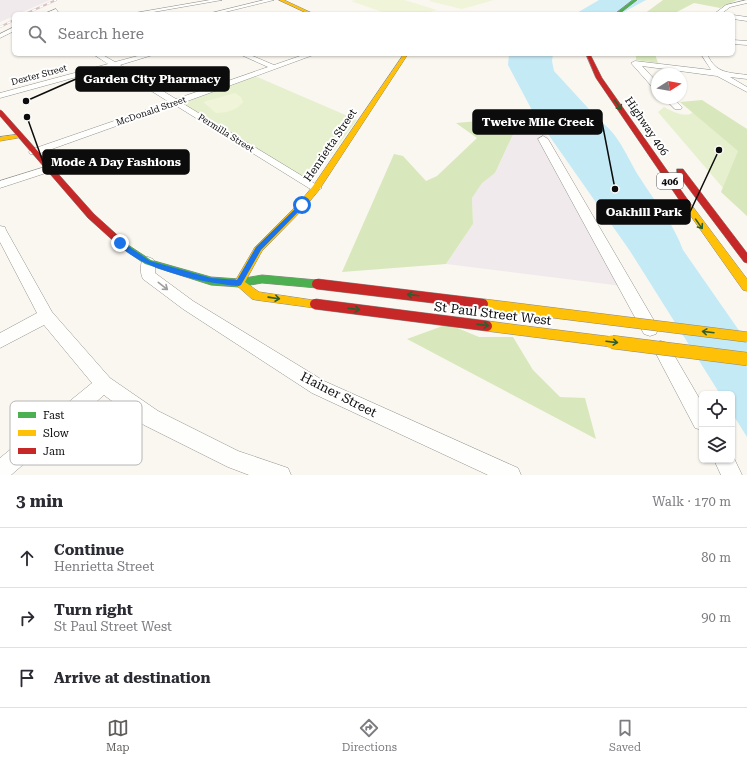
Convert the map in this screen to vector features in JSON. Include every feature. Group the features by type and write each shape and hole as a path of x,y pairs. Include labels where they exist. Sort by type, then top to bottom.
{"main road":[{"path":"281,0 304,12"},
{"path":"621,12 639,2"},
{"path":"632,12 639,2"},
{"name":"Henrietta Street","path":"239,283 258,249 302,205 316,188 405,56"},
{"name":"Highway 406","path":"589,56 596,72 652,155 711,241 747,287"},
{"name":"St Paul Street West","path":"0,112 48,169 105,230 120,243 148,262 211,281 239,283 262,279 317,284 747,336"},
{"path":"0,139 21,136"},
{"name":"Highway 406","path":"675,164 747,260"},
{"name":"St Paul Street West","path":"239,283 256,296 747,358"}],"street":[{"path":"154,12 218,0"},
{"path":"219,12 271,0"},
{"path":"720,12 728,6 747,1"},
{"path":"735,17 747,19"},
{"path":"2,35 12,30"},
{"path":"2,35 12,33"},
{"path":"735,42 747,43"},
{"name":"Permilla Street","path":"99,56 316,188"},
{"name":"Dexter Street","path":"0,96 146,56"},
{"path":"247,56 275,68"},
{"name":"McDonald Street","path":"34,152 308,56"},
{"path":"704,56 706,62 720,74 747,90"},
{"path":"651,81 635,63 674,68"},
{"path":"687,70 747,77"},
{"path":"675,104 678,107"},
{"path":"543,139 699,416"},
{"path":"0,185 48,169"},
{"path":"1,234 46,316 104,384 128,401"},
{"name":"Hainer Street","path":"148,262 148,275 188,305 318,387 511,475"},
{"path":"0,341 46,316"},
{"path":"84,401 104,384"},
{"path":"142,411 151,418 235,460 281,475"},
{"path":"0,471 10,463"},
{"path":"726,463 732,475"}],"shaded area":[{"path":"0,0 50,0 23,12 12,12 12,17 0,22"},
{"path":"541,125 630,287 446,264 473,224 472,198 482,182 495,173 516,128"}],"green space":[{"path":"404,0 437,10 429,12 382,12 351,1"},
{"path":"494,0 462,9 429,1"},
{"path":"663,0 737,0 720,8 694,3 677,12 647,12"},
{"path":"636,56 656,56 658,63 636,60"},
{"path":"255,76 357,120 312,180 308,180 182,103"},
{"path":"235,93 241,97 243,102 235,109 227,112 216,113 203,102"},
{"path":"702,100 747,129 747,216 721,192 738,151 682,104 687,104 687,101"},
{"path":"664,107 683,115 693,112 747,129 747,216 658,112"},
{"path":"535,116 541,125 516,128 495,173 482,183 472,198 473,224 446,264 342,272 394,154 403,156 426,181 437,176 477,138 456,123"},
{"path":"448,324 479,337 513,337 533,370 560,397 585,398 596,439 407,339"}],"water":[{"path":"599,0 646,0 624,12 578,12"},
{"path":"509,56 553,56 554,71 618,140 640,178 675,231 683,250 747,342 747,437 735,418 735,391 718,391 630,251 534,114 508,65"}],"railway":[{"path":"29,12 56,0"},
{"path":"0,27 12,21"}],"traffic: fast":[{"path":"620,12 635,0"},
{"path":"122,244 148,262 211,281 239,283 262,279 317,284"}],"traffic: slow":[{"path":"281,0 308,12"},
{"path":"239,283 258,249 302,205 316,188 405,56"},
{"path":"0,139 21,136"},
{"path":"687,205 747,287"},
{"path":"239,283 256,296 315,304"},
{"path":"483,304 747,337"},
{"path":"487,326 747,359"}],"traffic: jam":[{"path":"589,56 599,78 687,205"},
{"path":"0,112 91,216 122,244"},
{"path":"680,171 747,260"},
{"path":"317,284 483,304"},
{"path":"315,304 487,326"}],"place":[{"name":"Garden City Pharmacy","path":"26,101"},
{"name":"Mode A Day Fashions","path":"27,117"},
{"name":"Oakhill Park","path":"719,150"},
{"name":"Twelve Mile Creek","path":"615,189"}],"route":[{"path":"120,243 148,262 180,273 211,281 239,283 258,249 302,205"}]}
